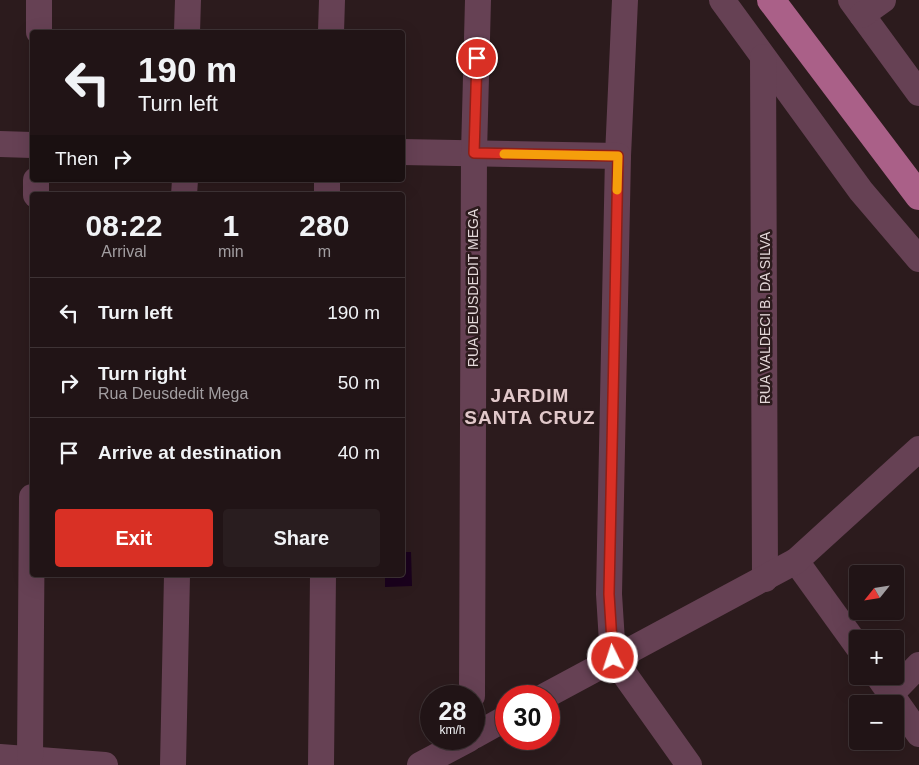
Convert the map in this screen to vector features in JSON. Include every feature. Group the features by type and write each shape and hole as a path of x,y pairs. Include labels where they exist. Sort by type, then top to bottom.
{"main road":[{"path":"771,0 919,196"}],"street":[{"path":"39,0 39,30"},
{"path":"187,30 188,0"},
{"path":"331,30 332,0"},
{"name":"RUA DEUSDEDIT MEGA","path":"472,685 474,153 478,0"},
{"path":"625,0 618,156 609,594 613,658 689,765"},
{"path":"722,0 861,191 919,259"},
{"path":"883,0 856,8 919,93"},
{"name":"RUA VALDECI B. DA SILVA","path":"763,57 765,579"},
{"path":"0,144 30,145"},
{"path":"405,152 618,156"},
{"path":"560,688 796,561 919,449"},
{"path":"796,561 849,635"},
{"path":"30,758 31,577"},
{"path":"173,765 177,577"},
{"path":"321,765 323,577"},
{"path":"904,674 919,666"},
{"path":"884,685 919,734"},
{"path":"420,765 448,750"},
{"path":"0,757 105,765"}],"shaded area":[{"path":"405,552 411,552 412,586 385,587 385,577 405,577"}],"slow traffic":[{"path":"504,154 618,156 617,190"}],"district":[{"name":"JARDIM SANTA CRUZ","path":"530,406"}],"route":[{"path":"477,58 474,153 618,156 609,594 613,658"}]}
